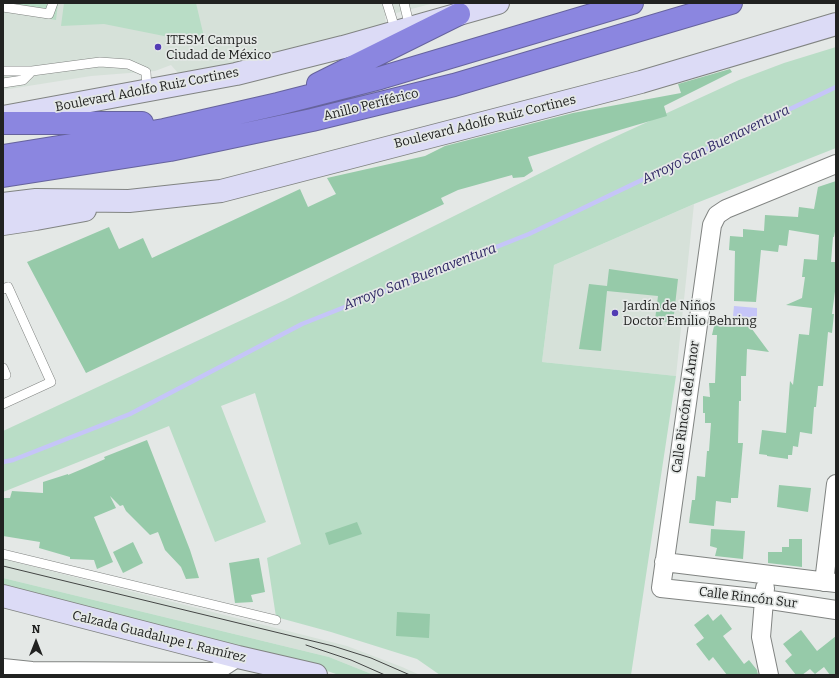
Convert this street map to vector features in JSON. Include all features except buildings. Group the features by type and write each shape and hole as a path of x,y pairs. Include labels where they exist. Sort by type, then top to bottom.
{"highway":[{"name":"Anillo Periférico","path":"3,156 156,131 278,104 380,78 632,3"},
{"name":"Anillo Periférico","path":"3,176 170,150 312,120 454,85 731,3"},
{"path":"278,104 459,14"},
{"path":"3,123 194,123"}],"main road":[{"name":"Boulevard Adolfo Ruiz Cortines","path":"3,117 236,74 343,47 498,3"},
{"name":"Boulevard Adolfo Ruiz Cortines","path":"3,224 129,201 228,189 641,82 836,24"},
{"name":"Boulevard Adolfo Ruiz Cortines","path":"3,204 36,200 129,201"},
{"name":"Calzada Guadalupe I. Ramírez","path":"3,596 241,664 316,675"}],"street":[{"name":"Calle Rincón del Amor","path":"661,588 712,225 717,215 726,209 836,164"},
{"path":"830,582 836,484"},
{"name":"Calle Rincón Sur","path":"664,562 830,582"},
{"path":"767,575 762,637 769,675"},
{"name":"Calle Rincón Sur","path":"661,588 764,599 836,610"},
{"path":"3,668 32,671 215,672 241,664"}],"lane":[{"path":"3,7 49,14 53,3"},
{"path":"387,3 403,30"},
{"path":"403,30 404,3"},
{"path":"3,71 32,71 100,62 128,64 146,72 147,90"},
{"path":"3,83 23,80 32,71"},
{"path":"3,289 8,287 51,382 3,404"},
{"path":"3,554 276,620"}],"shaded area":[{"name":"ITESM Campus Ciudad de México","path":"3,3 434,3 385,16 386,24 263,59 178,73 171,65 155,71 91,76 3,90"},
{"name":"Jardín de Niños Doctor Emilio Behring","path":"694,204 676,376 542,362 554,265"},
{"path":"3,559 347,646 420,675 374,675 329,657 3,578"}],"green space":[{"path":"3,3 58,3 56,20 3,11"},
{"path":"64,3 196,3 204,37 179,39 104,24 61,26"},
{"path":"836,47 836,148 694,204 554,265 542,362 676,376 631,675 440,675 417,659 331,632 276,617 267,558 301,544 255,393 221,406 266,522 215,542 169,426 3,492 3,431 285,300 595,146 739,80 784,63"},
{"path":"3,578 329,657 374,675 339,675 315,667 3,588"}],"water":[{"path":"734,306 757,308 757,318 733,316"}],"waterway":[{"name":"Arroyo San Buenaventura","path":"3,462 13,460 130,414 302,324 529,234 836,87"}],"tram line":[{"path":"3,566 333,646 371,658 410,675"},
{"path":"306,645 351,660 385,675"}],"place":[{"name":"ITESM Campus Ciudad de México","path":"158,47"},
{"name":"Jardín de Niños Doctor Emilio Behring","path":"615,313"}]}
